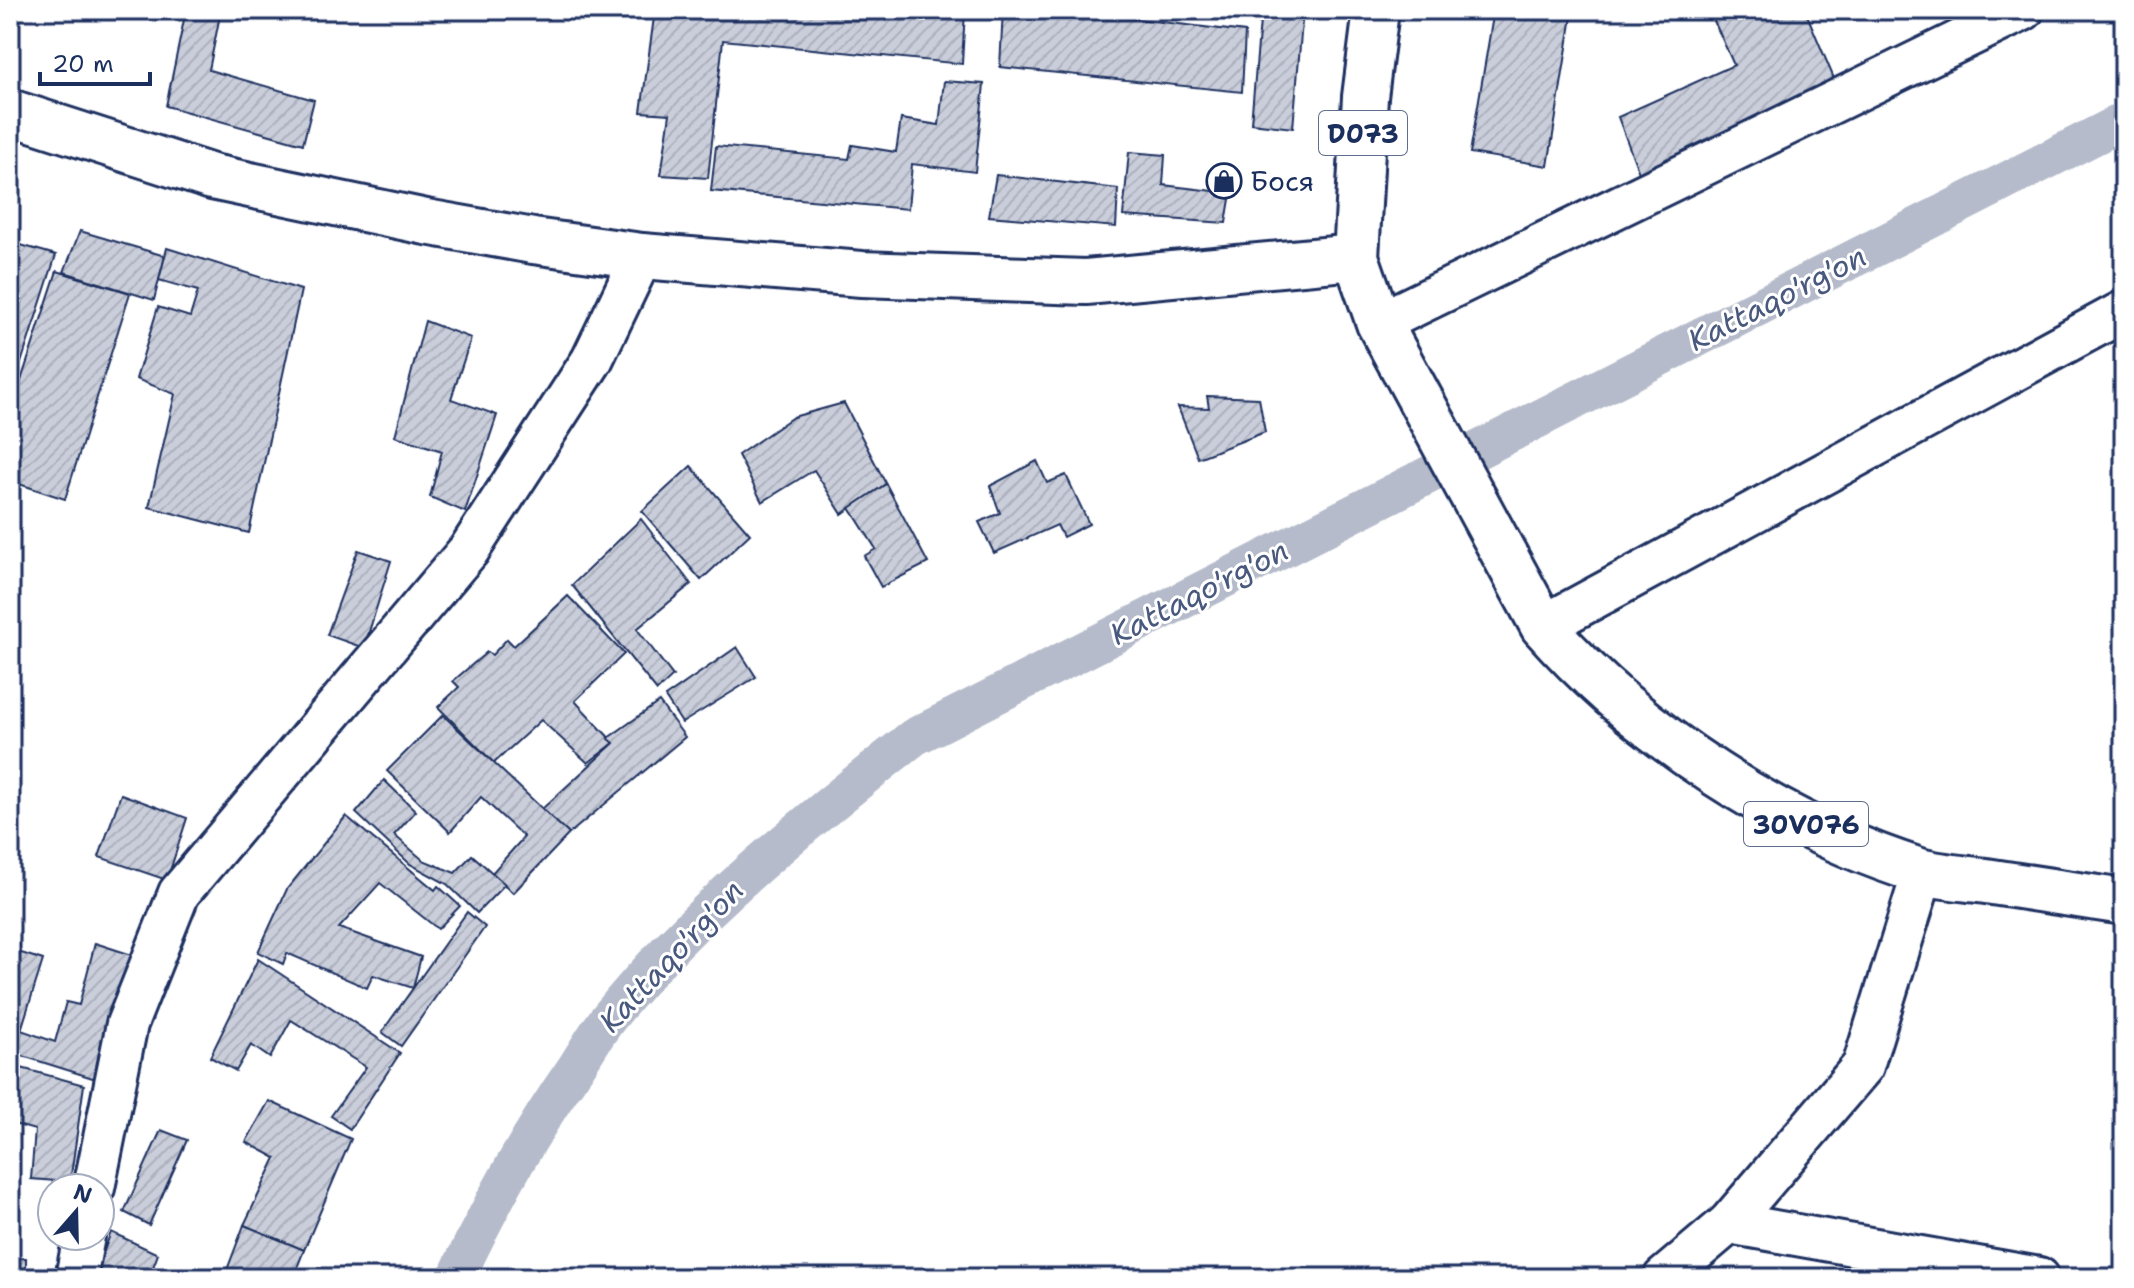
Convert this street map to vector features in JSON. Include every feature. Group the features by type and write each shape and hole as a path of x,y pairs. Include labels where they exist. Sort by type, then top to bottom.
{"main road":[{"name":"D073","path":"1356,257 1365,97 1376,10"},
{"path":"10,112 212,177 426,222 642,256 862,274 1086,282 1356,257"},
{"name":"30V076","path":"1356,257 1379,323 1543,626 1579,667 1622,705 1666,739 1762,801 1814,828 1923,872 2124,902"}],"street":[{"path":"1379,323 1969,25 2023,10"},
{"path":"97,1172 127,1024 179,893 469,550 592,360 642,256"},
{"path":"1543,626 2124,311"},
{"path":"1664,1278 1729,1223 1863,1066 1923,872"},
{"path":"1729,1223 2039,1278"},
{"path":"76,1278 81,1252"}],"building":[{"path":"186,10 221,10 209,70 314,100 303,144 166,106"},
{"path":"516,10 629,10 628,21"},
{"path":"655,10 965,10 962,64 723,40 708,178 661,175 670,114 641,112"},
{"path":"1003,10 1062,10 1245,32 1242,92 1000,67"},
{"path":"1261,10 1303,10 1293,128 1251,123"},
{"path":"1494,10 1573,10 1548,166 1470,153"},
{"path":"1709,10 1805,10 1835,81 1639,173 1618,117 1734,65"},
{"path":"944,81 984,84 975,172 912,164 908,209 711,191 716,146 849,159 852,145 896,152 901,119 939,125"},
{"path":"1129,152 1165,155 1163,185 1231,193 1226,223 1123,216"},
{"path":"996,175 1118,189 1116,227 989,216"},
{"path":"80,231 165,256 154,300 64,272"},
{"path":"10,242 56,255 20,366 10,363"},
{"path":"167,248 301,290 249,533 149,507 175,394 136,379 158,307 190,317 198,291 159,280"},
{"path":"57,271 130,293 65,499 10,481 10,414"},
{"path":"425,321 471,338 451,399 497,415 465,512 430,497 442,451 395,436"},
{"path":"1207,396 1259,398 1265,432 1198,458 1178,407 1209,408"},
{"path":"844,403 886,484 842,514 814,470 762,502 738,455 793,417"},
{"path":"1037,461 1047,483 1066,475 1089,524 1063,537 1057,525 994,553 979,522 1000,513 990,486"},
{"path":"691,466 750,534 701,580 642,511"},
{"path":"886,484 928,563 881,587 864,556 876,549 850,508"},
{"path":"641,519 691,584 637,629 673,676 657,691 572,585"},
{"path":"358,550 391,561 364,648 327,635"},
{"path":"568,596 624,654 575,701 614,743 588,763 541,720 494,763 438,707 459,687 453,681 487,652 492,655 507,639 514,646"},
{"path":"737,647 756,677 682,723 665,697"},
{"path":"659,702 685,737 569,834 542,809 614,743 608,738"},
{"path":"443,715 569,834 513,893 492,873 524,837 481,797 450,832 387,771"},
{"path":"384,780 416,811 394,835 423,860 455,873 472,855 505,884 477,913 447,884 410,864 356,813"},
{"path":"121,794 187,818 167,880 99,857"},
{"path":"346,816 435,890 438,886 460,906 438,929 380,883 339,928 421,957 413,988 373,975 367,988 287,953 283,964 258,952 287,889"},
{"path":"467,912 485,927 401,1046 382,1032"},
{"path":"10,942 19,945 10,967"},
{"path":"95,943 138,957 99,1080 10,1052 10,966 15,951 43,960 21,1030 55,1042 66,1002 79,1005"},
{"path":"258,959 400,1053 350,1129 331,1116 366,1067 291,1020 270,1058 251,1045 236,1071 210,1057"},
{"path":"10,1065 84,1085 71,1172 36,1172 36,1179 31,1179 35,1130 10,1123"},
{"path":"269,1101 351,1139 304,1250 244,1225 276,1158 246,1142"},
{"path":"161,1130 187,1140 149,1225 124,1212"},
{"path":"244,1225 304,1250 293,1278 224,1278"},
{"path":"116,1234 158,1254 149,1278 94,1278 104,1252 116,1252"},
{"path":"26,1258 26,1278 10,1278 10,1259"}],"waterway":[{"name":"Kattaqo'rg'on","path":"456,1278 497,1197 543,1118 596,1035 643,977 754,868 914,737 2124,121"}],"place":[{"name":"Бося","path":"1224,181"}]}
